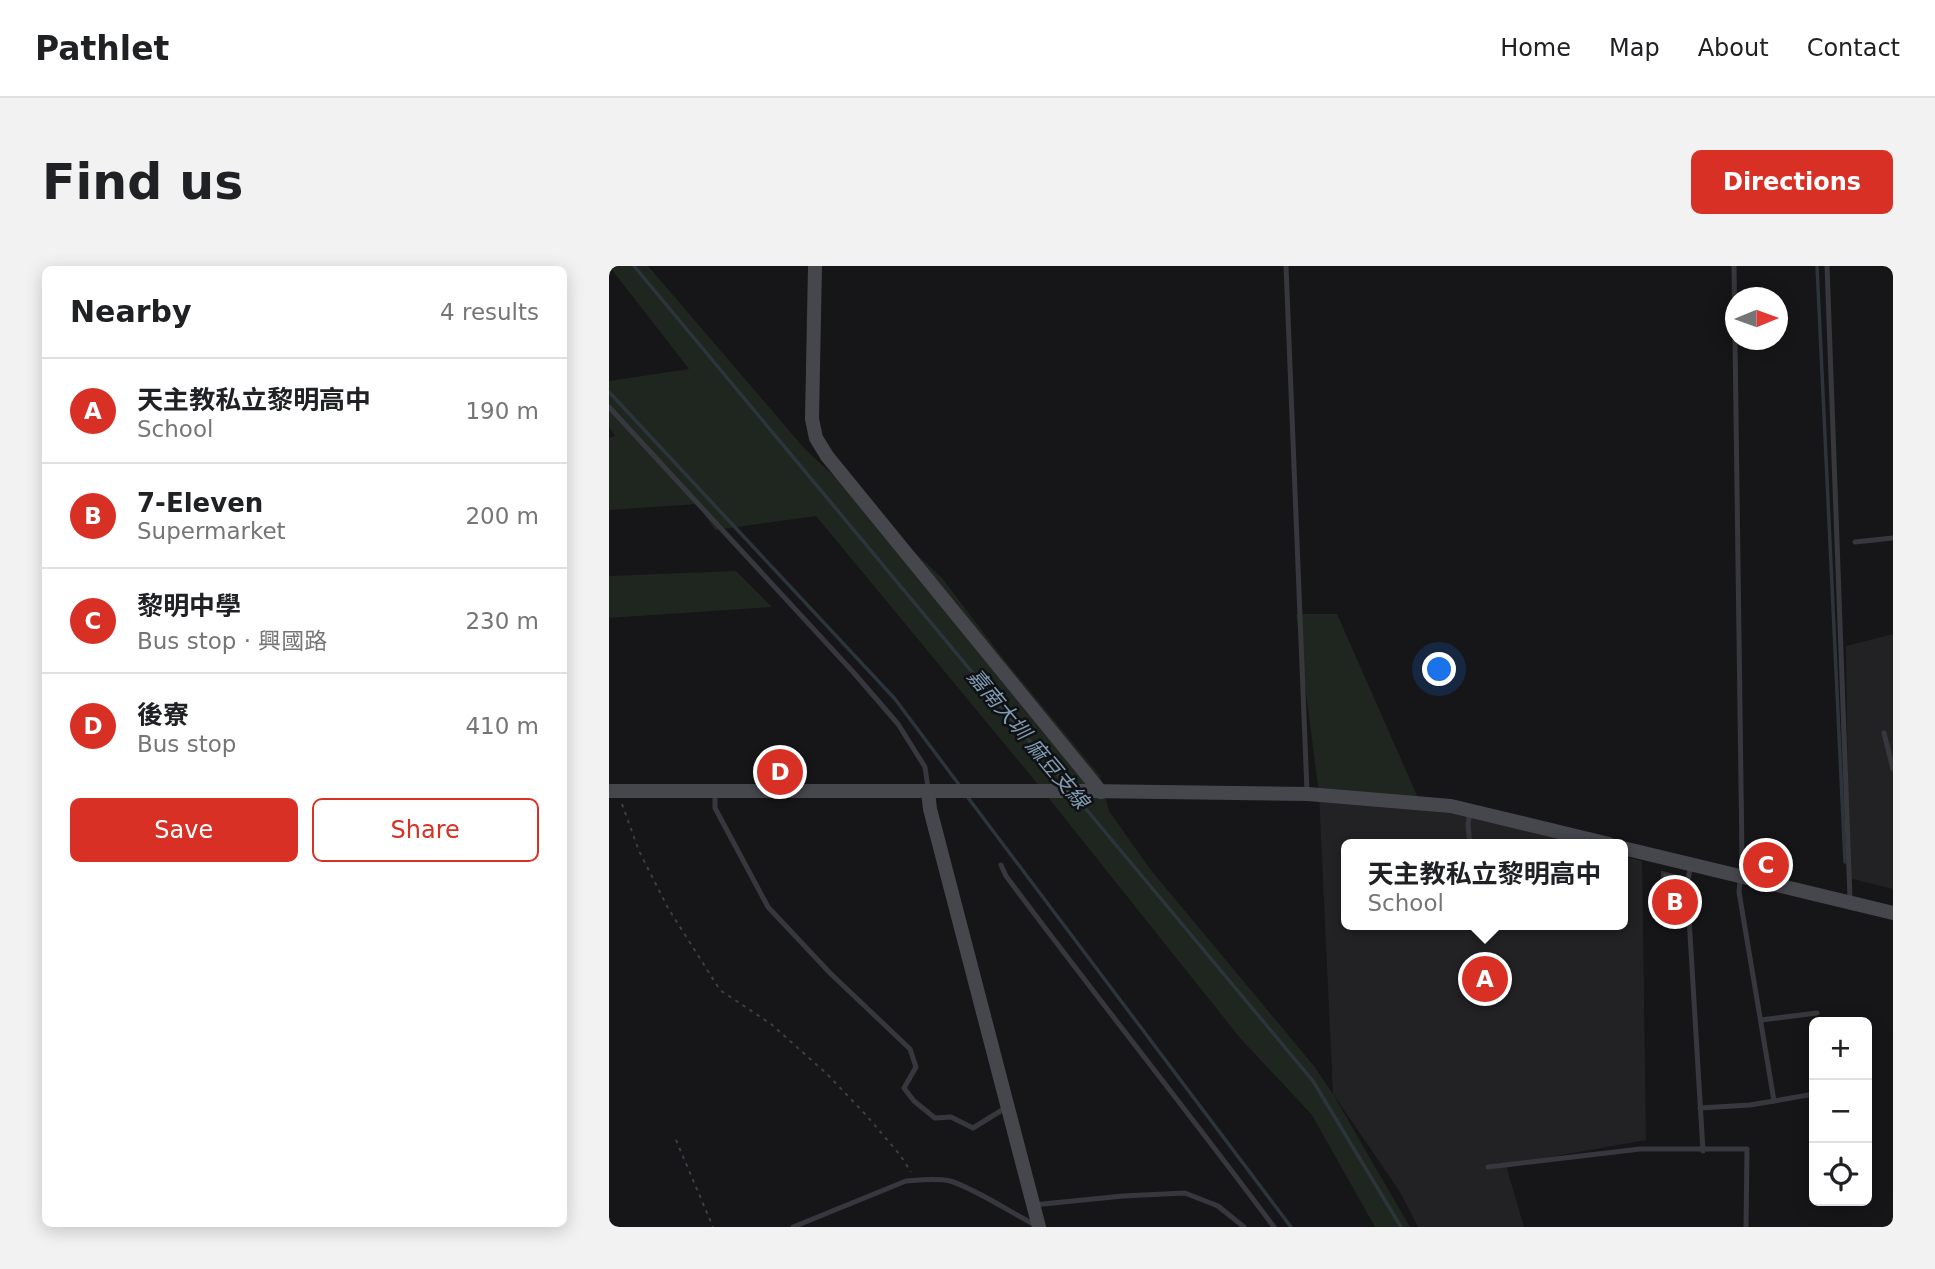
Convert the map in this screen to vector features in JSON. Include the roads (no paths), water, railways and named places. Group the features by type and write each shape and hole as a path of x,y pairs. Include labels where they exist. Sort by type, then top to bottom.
{"main road":[{"path":"815,266 812,396 816,438 827,456 1095,792"},
{"path":"612,791 1308,794 1422,803 1469,811 1588,839"},
{"path":"928,791 930,809 1038,1227"},
{"path":"1628,849 1893,913"}],"lane":[{"path":"1286,266 1308,794"},
{"path":"1734,266 1741,877 1739,892 1774,1101"},
{"path":"1827,266 1850,903"},
{"path":"609,407 898,724 925,767 928,791"},
{"path":"1855,542 1893,538"},
{"path":"1884,733 1893,769"},
{"path":"715,790 715,808 768,907 830,973 910,1049 916,1067 904,1088 914,1101 935,1118 951,1117 973,1128 1007,1107"},
{"path":"1469,811 1469,839"},
{"path":"1691,864 1687,884 1703,1150"},
{"path":"1001,866 1067,957 1184,1106 1274,1227"},
{"path":"1761,1020 1817,1013"},
{"path":"1700,1108 1809,1095"},
{"path":"1488,1167 1640,1149 1747,1149 1746,1227"},
{"path":"793,1227 905,1181 919,1180 950,1181 1038,1227"},
{"path":"1033,1205 1123,1196 1185,1194 1218,1206 1244,1227"}],"waterway":[{"name":"嘉南大圳 麻豆支線","path":"634,266 1067,786"},
{"path":"1817,266 1845,862"},
{"path":"609,392 895,699 960,786"},
{"path":"966,795 1291,1227"},
{"name":"嘉南大圳 麻豆支線","path":"1076,797 1313,1081 1401,1227"}],"place":[{"name":"後寮","path":"780,772"},
{"name":"黎明中學","path":"1766,865"},
{"name":"7-Eleven","path":"1675,902"},
{"name":"天主教私立黎明高中","path":"1485,979"}]}
